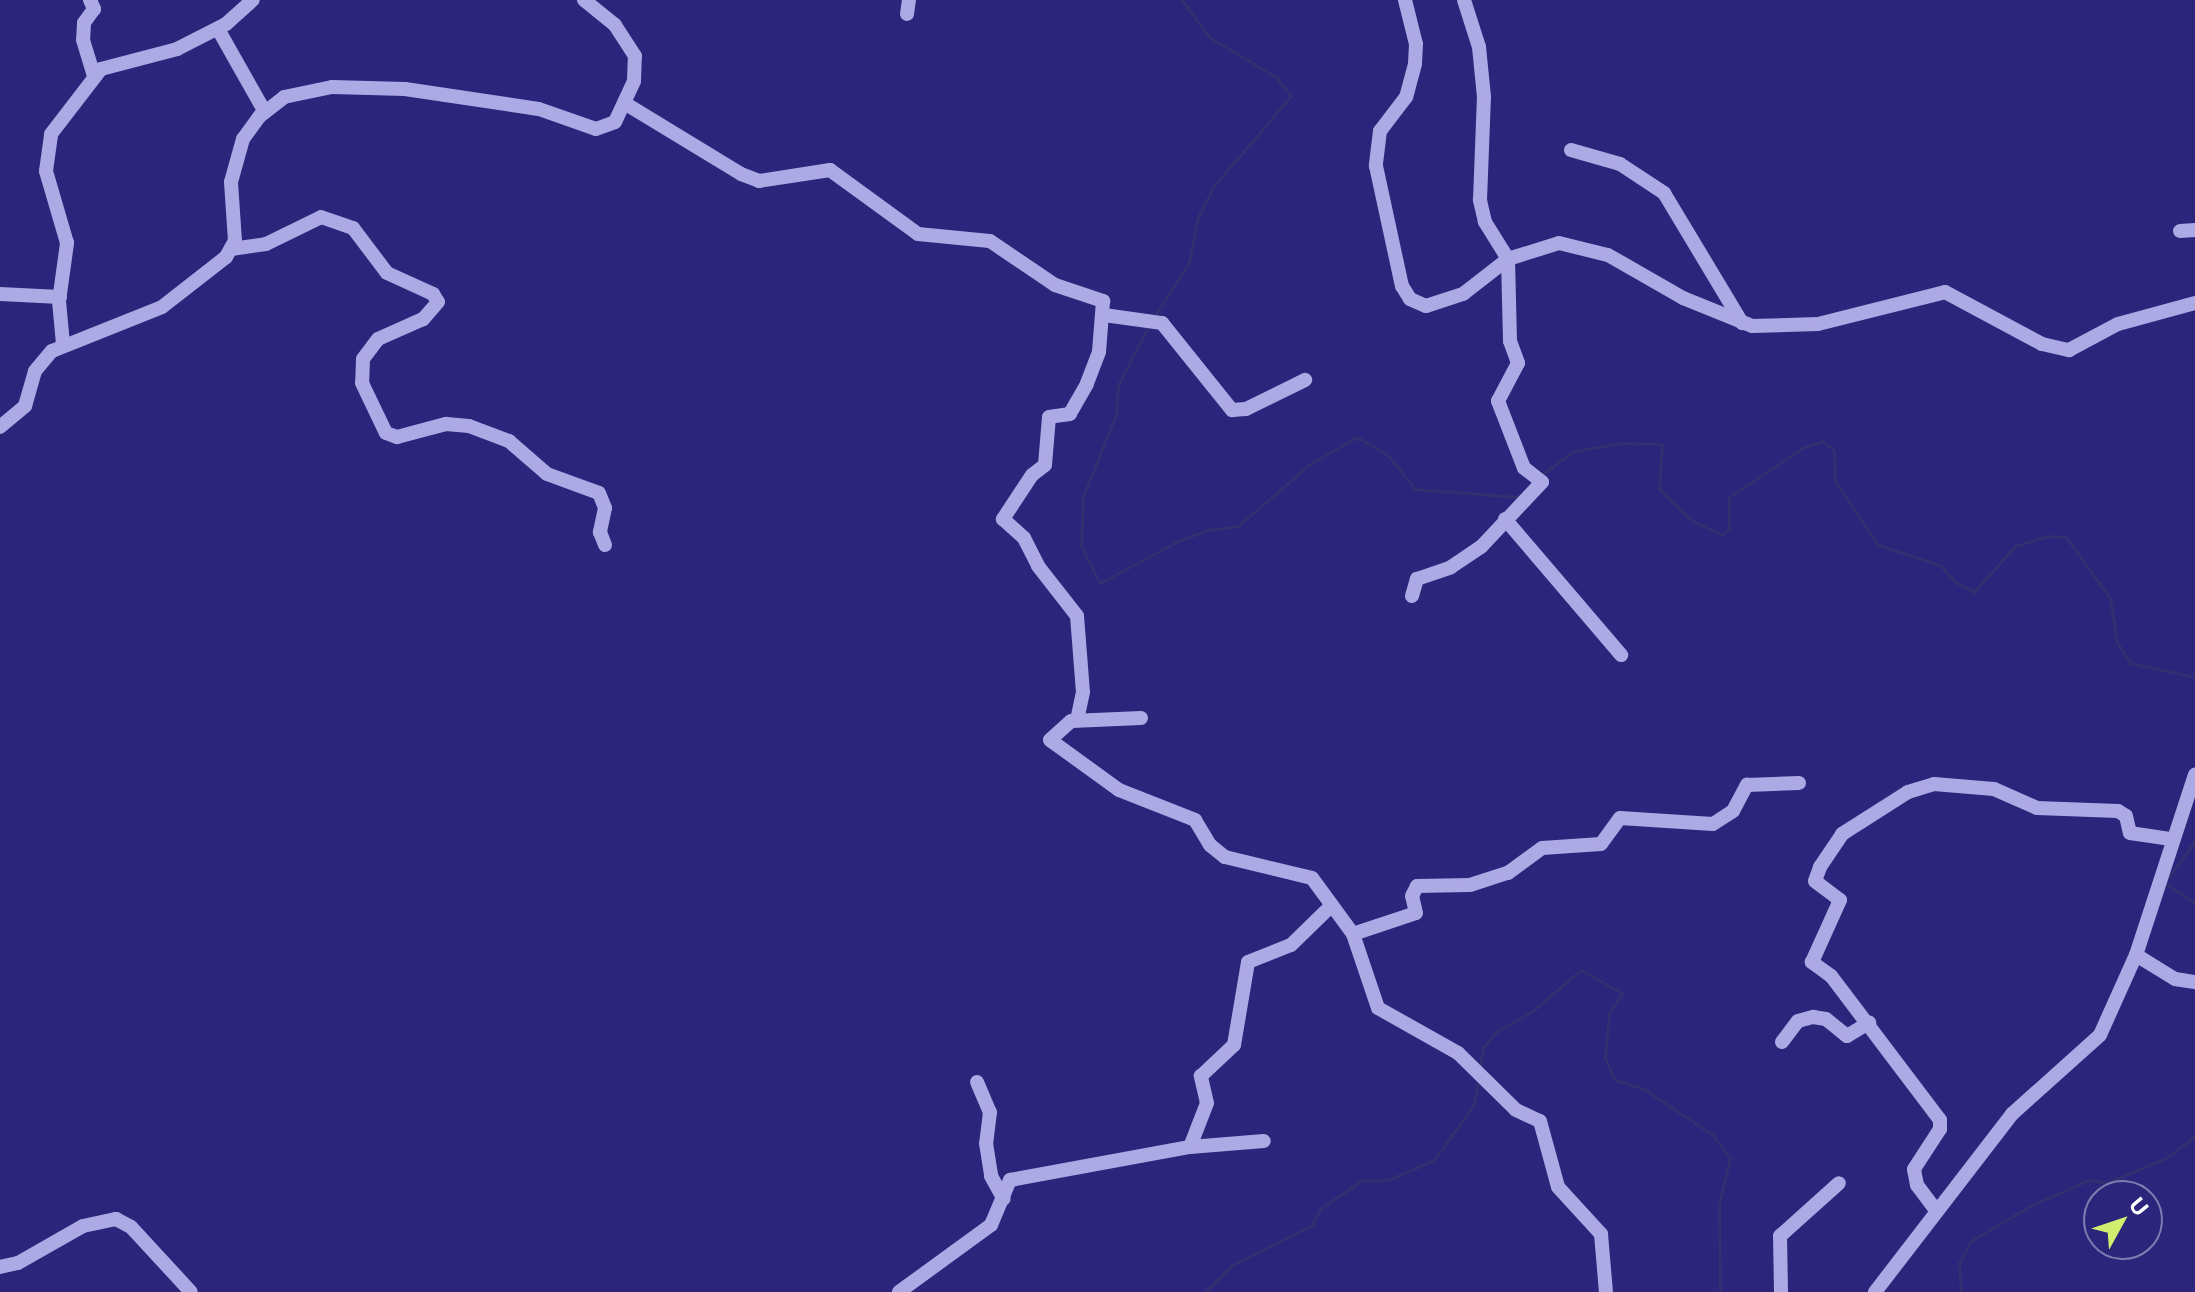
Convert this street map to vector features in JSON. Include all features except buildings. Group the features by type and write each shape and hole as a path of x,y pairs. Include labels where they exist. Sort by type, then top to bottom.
{"street":[{"path":"90,0 94,9 84,23 83,40 94,75"},
{"path":"63,344 60,297 67,243 46,171 45,153 55,127 94,75 111,64 177,49 218,29 253,0"},
{"path":"231,249 236,160 243,139 265,112 307,90 405,89 539,109 596,129 615,122 626,104 635,69 630,44 584,0"},
{"path":"1405,0 1416,44 1415,64 1406,97 1380,131 1376,154 1402,286 1410,299 1435,305 1463,294 1508,259 1544,244 1577,246 1608,255 1683,298 1742,323 1818,324 1945,292 2042,344 2069,350 2118,324 2195,303"},
{"path":"1412,596 1418,578 1465,559 1542,482 1524,468 1498,401 1518,365 1511,346 1508,259 1485,222 1480,200 1484,97 1479,47 1464,0"},
{"path":"218,29 265,112"},
{"path":"626,104 741,174 759,181 830,170 918,234 990,241 1055,285 1101,299 1104,315 1099,352 1087,384 1070,414 1048,418 1045,465 1032,475 1003,519 1024,538 1038,566 1077,616 1083,692 1077,720"},
{"path":"1571,150 1620,164 1664,193 1742,323"},
{"path":"0,427 19,414 35,371 63,344 162,307 231,249 266,244 321,217 353,228 387,273 433,294 438,302 423,319 378,339 363,359 362,383 386,433 397,437 446,424 469,426 509,441 547,474 599,493 605,508 600,532 605,545"},
{"path":"0,294 60,297"},
{"path":"1104,315 1162,323 1232,410 1246,409 1305,380"},
{"path":"1505,519 1621,655"},
{"path":"1141,718 1077,720 1050,737 1073,761 1119,790 1186,814 1225,857 1253,867 1306,874 1353,934 1378,1008 1450,1048 1516,1110 1540,1121 1558,1187 1601,1234 1606,1292"},
{"path":"1875,1292 1935,1209 2022,1103 2097,1040 2136,955 2170,839 2195,774"},
{"path":"1353,934 1416,913 1412,896 1417,886 1470,885 1508,873 1542,848 1601,844 1620,818 1713,824 1733,811 1747,785 1799,783"},
{"path":"1935,1209 1917,1185 1914,1169 1940,1129 1940,1120 1830,974 1812,962 1840,900 1815,877 1842,834 1895,800 1934,784 1971,784 2037,808 2118,811 2126,816 2132,834 2170,839"},
{"path":"1190,1147 1207,1103 1201,1076 1234,1045 1248,962 1291,945 1332,905"},
{"path":"2136,955 2192,982"},
{"path":"1782,1042 1798,1021 1813,1017 1826,1019 1847,1036 1869,1023"},
{"path":"977,1082 990,1112 985,1180 1004,1199"},
{"path":"899,1292 986,1229 1004,1199 1005,1184 1014,1178 1190,1147 1264,1141"},
{"path":"1781,1292 1780,1236 1839,1183"},
{"path":"0,1267 18,1263 83,1226 116,1219 131,1227 191,1292"}],"waterway":[{"path":"1155,316 1189,262 1198,217 1213,187 1291,96 1276,77 1209,37 1182,0"},
{"path":"1149,325 1118,385 1116,414 1083,497 1081,546 1100,583 1176,542 1207,530 1238,526 1310,464 1357,437 1387,454 1415,489 1519,497"},
{"path":"1541,475 1574,451 1621,443 1662,444 1659,489 1691,520 1722,535 1729,528 1729,497 1802,448 1823,441 1834,450 1835,481 1878,545 1940,565 1957,583 1974,592 2015,546 2048,536 2066,537 2110,598 2117,642 2130,663 2195,677"},
{"path":"2169,877 2195,841"},
{"path":"2165,883 2195,903"},
{"path":"1480,1067 1483,1048 1496,1032 1531,1012 1581,970 1622,993 1609,1013 1605,1058 1615,1080 1644,1089 1712,1134 1730,1158 1719,1204 1720,1292"},
{"path":"1205,1292 1232,1265 1312,1225 1320,1209 1361,1181 1388,1180 1434,1160 1473,1106 1479,1078"},
{"path":"1961,1292 1959,1263 1971,1241 2030,1206 2089,1180 2107,1183 2168,1157 2195,1136"}]}
